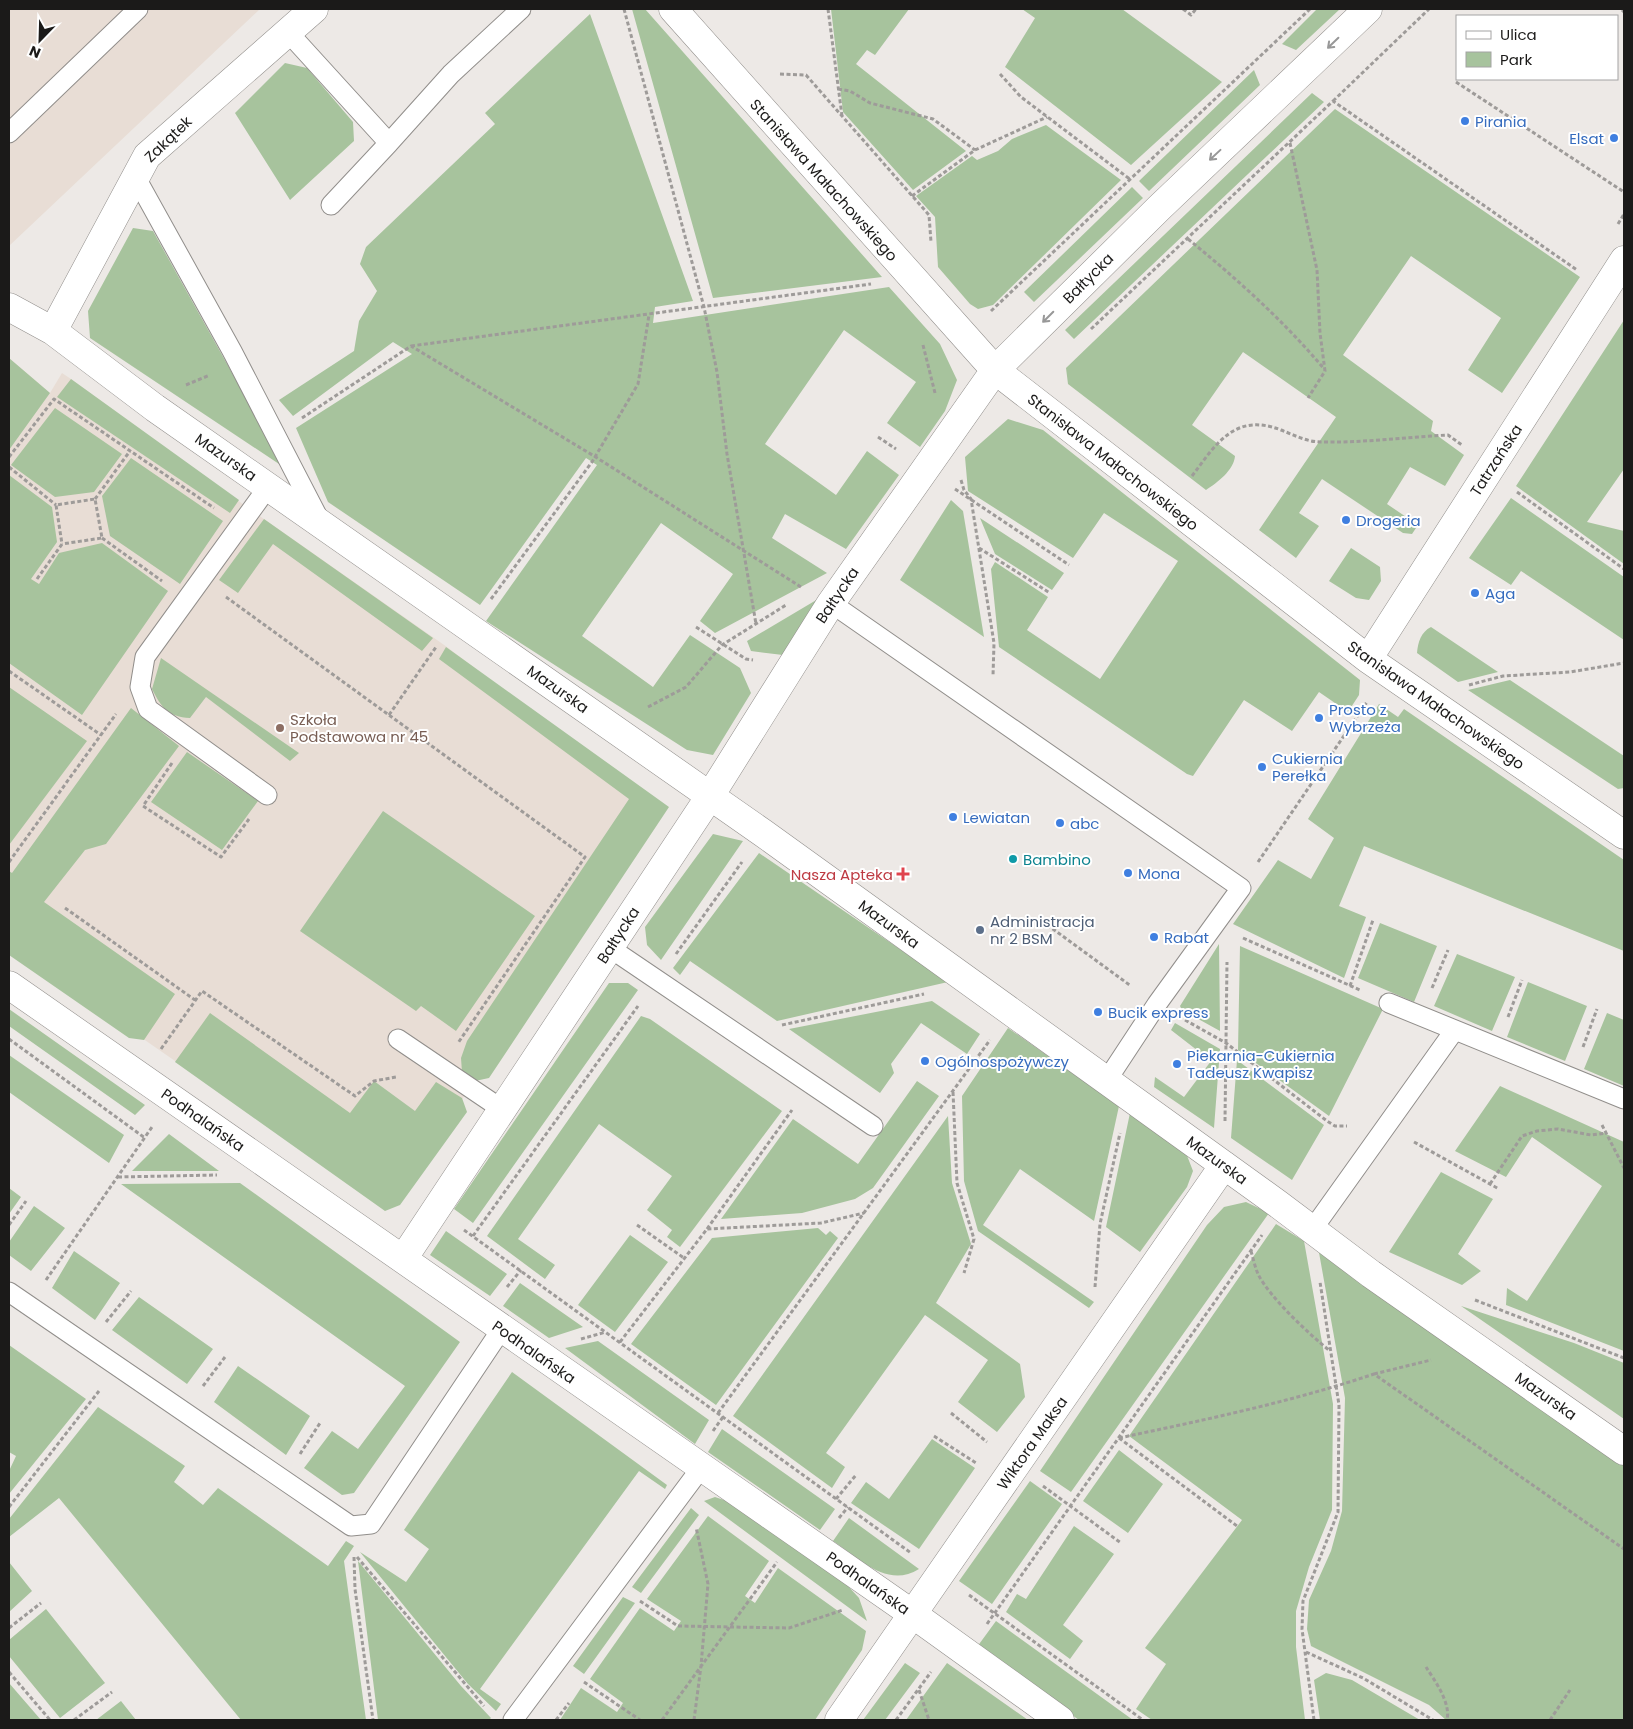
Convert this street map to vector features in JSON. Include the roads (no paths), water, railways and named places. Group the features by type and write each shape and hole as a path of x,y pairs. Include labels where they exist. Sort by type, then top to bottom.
{"street":[{"name":"Zakątek","path":"53,331 147,156 314,9"},
{"name":"Stanisława Małachowskiego","path":"673,9 995,370 1368,659 1624,835"},
{"name":"Bałtycka","path":"403,1259 710,796 820,597 925,470 995,370 1159,208 1368,9"},
{"name":"Tatrzańska","path":"1368,659 1624,260"},
{"name":"Mazurska","path":"9,307 53,331 155,408 764,833 1282,1207 1370,1274 1624,1450"},
{"name":"Podhalańska","path":"9,985 403,1259 501,1330 914,1615 1060,1720"},
{"name":"Wiktora Maksa","path":"839,1720 914,1615 1224,1166"}],"lane":[{"path":"9,133 138,9"},
{"path":"331,205 451,74 521,9"},
{"path":"287,31 388,144"},
{"path":"135,176 232,351 322,525"},
{"path":"267,795 148,710 140,687 145,657 268,487"},
{"path":"820,597 1241,888 1222,928 1157,1004 1106,1080"},
{"path":"610,948 873,1126"},
{"path":"1389,1003 1624,1099"},
{"path":"1312,1230 1454,1031"},
{"path":"398,1040 503,1110"},
{"path":"9,1292 351,1526 371,1524 501,1330"},
{"path":"513,1720 701,1468"}],"place":[{"name":"Pirania","path":"1465,121"},
{"name":"Elsat","path":"1614,138"},
{"name":"Drogeria","path":"1346,520"},
{"name":"Aga","path":"1475,593"},
{"name":"Prosto z Wybrzeża","path":"1319,718"},
{"name":"Szkoła Podstawowa nr 45","path":"280,728"},
{"name":"Cukiernia Perełka","path":"1262,767"},
{"name":"Lewiatan","path":"953,817"},
{"name":"abc","path":"1060,823"},
{"name":"Bambino","path":"1013,859"},
{"name":"Mona","path":"1128,873"},
{"name":"Nasza Apteka","path":"903,874"},
{"name":"Administracja nr 2 BSM","path":"980,930"},
{"name":"Rabat","path":"1154,937"},
{"name":"Bucik express","path":"1098,1012"},
{"name":"Ogólnospożywczy","path":"925,1061"},
{"name":"Piekarnia-Cukiernia Tadeusz Kwapisz","path":"1177,1064"}]}
